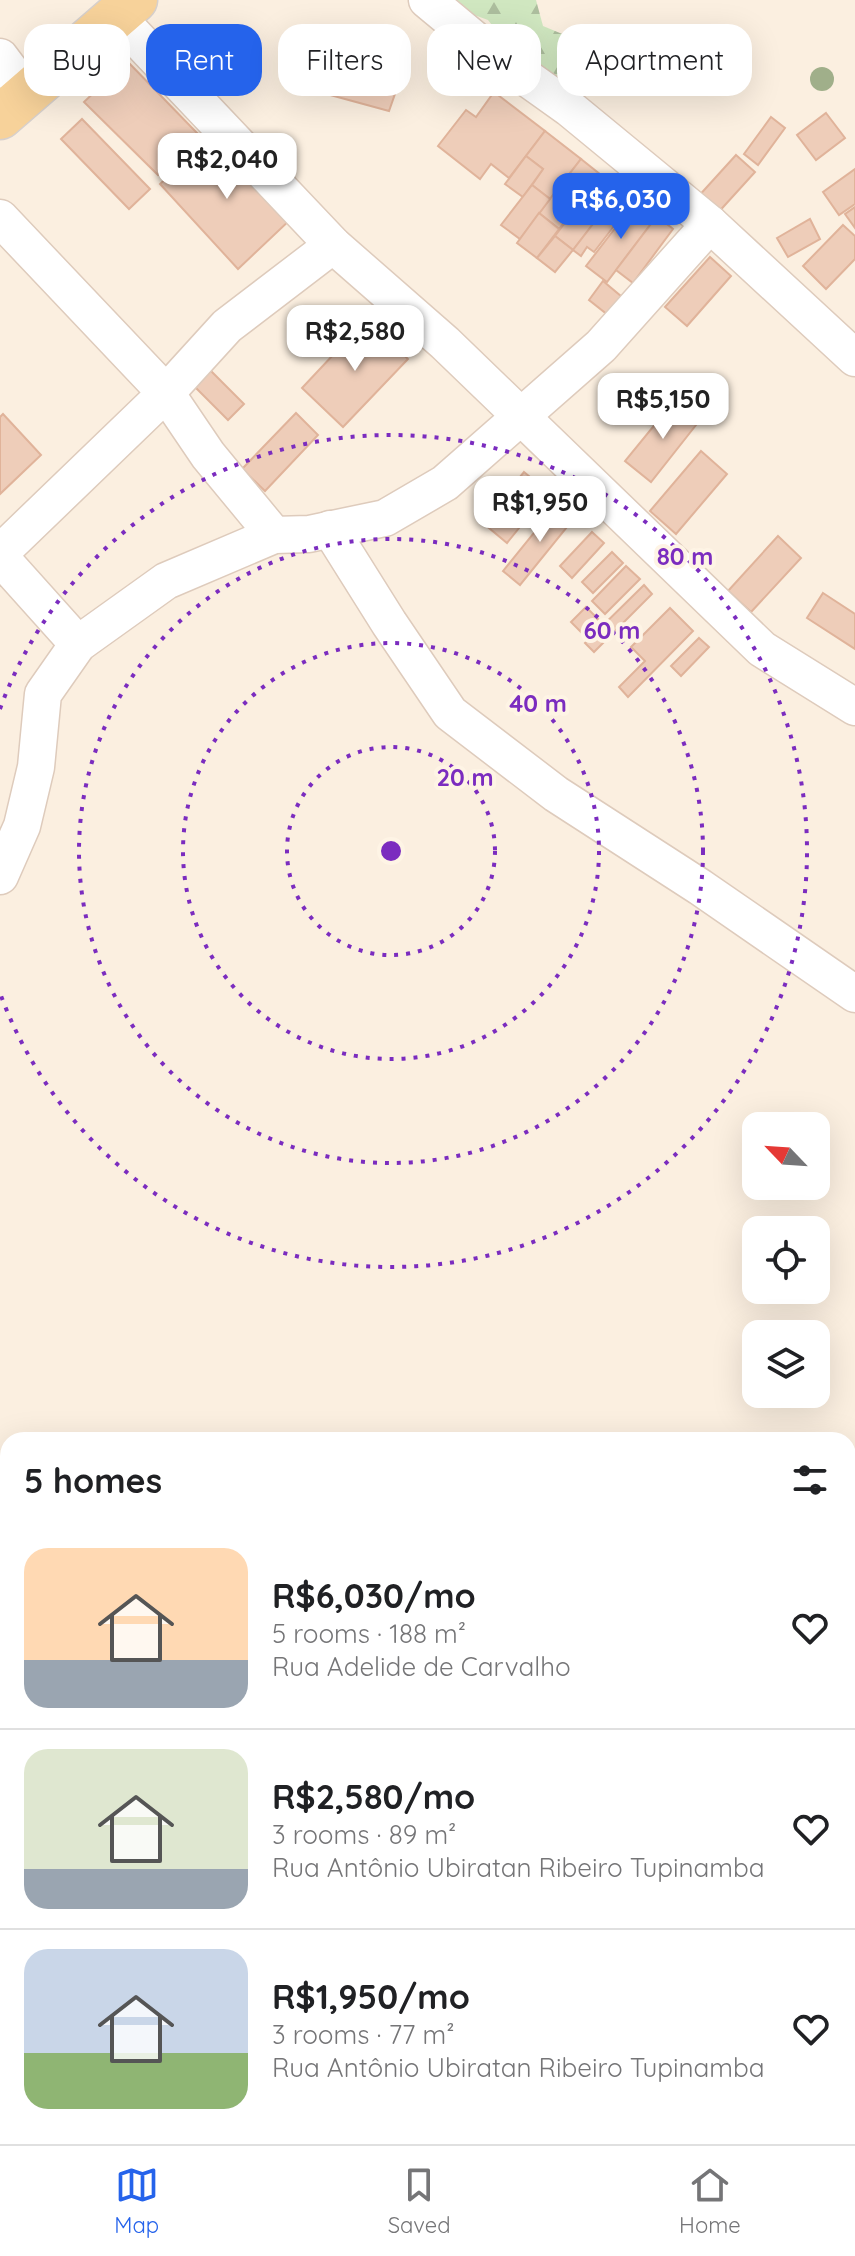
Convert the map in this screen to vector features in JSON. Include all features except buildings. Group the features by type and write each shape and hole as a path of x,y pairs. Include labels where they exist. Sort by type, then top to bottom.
{"main road":[{"path":"13,105 126,8"}],"street":[{"path":"427,0 486,49 569,108 710,224 855,358"},
{"path":"126,8 333,245 445,343 762,649 855,707"},
{"path":"0,57 13,105"},
{"path":"0,218 166,393 208,455 274,535"},
{"path":"0,876 22,826 36,767 43,694 78,644 166,581 274,535 309,534 385,518 445,483 601,346 710,224"},
{"path":"78,644 0,555 166,393 227,326 333,245"},
{"path":"330,529 450,713 556,794 700,887 855,994"}],"green space":[{"path":"447,0 536,0 543,26 557,32 557,87 541,73 541,24 491,24 455,8"}]}
